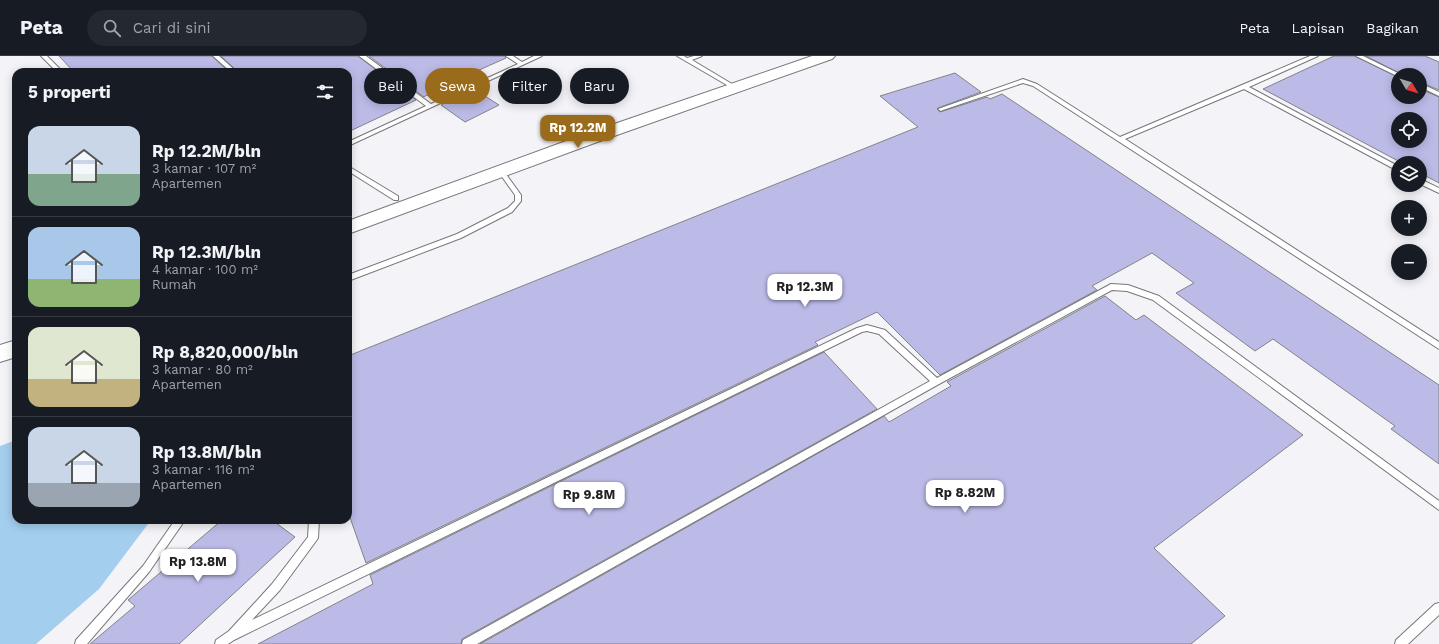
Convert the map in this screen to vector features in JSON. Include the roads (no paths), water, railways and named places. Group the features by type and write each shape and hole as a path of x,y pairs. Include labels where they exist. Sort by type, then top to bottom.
{"street":[{"path":"352,227 800,56"},
{"path":"352,214 729,84 827,56"},
{"path":"0,341 12,337"},
{"path":"0,354 12,350"}],"lane":[{"path":"44,56 56,68"},
{"path":"216,56 230,68"},
{"path":"362,56 430,106"},
{"path":"509,56 522,64"},
{"path":"352,142 540,56"},
{"path":"680,56 729,84"},
{"path":"687,60 699,56"},
{"path":"1120,139 1315,56"},
{"path":"1359,56 1391,71"},
{"path":"941,110 1023,81 1035,85 1439,346"},
{"path":"1244,87 1391,166"},
{"path":"1427,88 1439,94"},
{"path":"352,170 396,198"},
{"path":"352,276 459,236 510,210 518,201 518,195 501,171"},
{"path":"1427,185 1439,191"},
{"path":"467,644 936,382 1111,287 1128,288 1156,298 1439,506"},
{"path":"230,636 860,330 867,328 882,332 936,382"},
{"path":"80,644 146,569 177,524"},
{"path":"220,644 230,636 276,587 313,538 314,524"},
{"path":"1400,644 1439,608"}],"water":[{"path":"12,442 12,524 148,524 99,589 36,644 0,644 0,446"}]}
